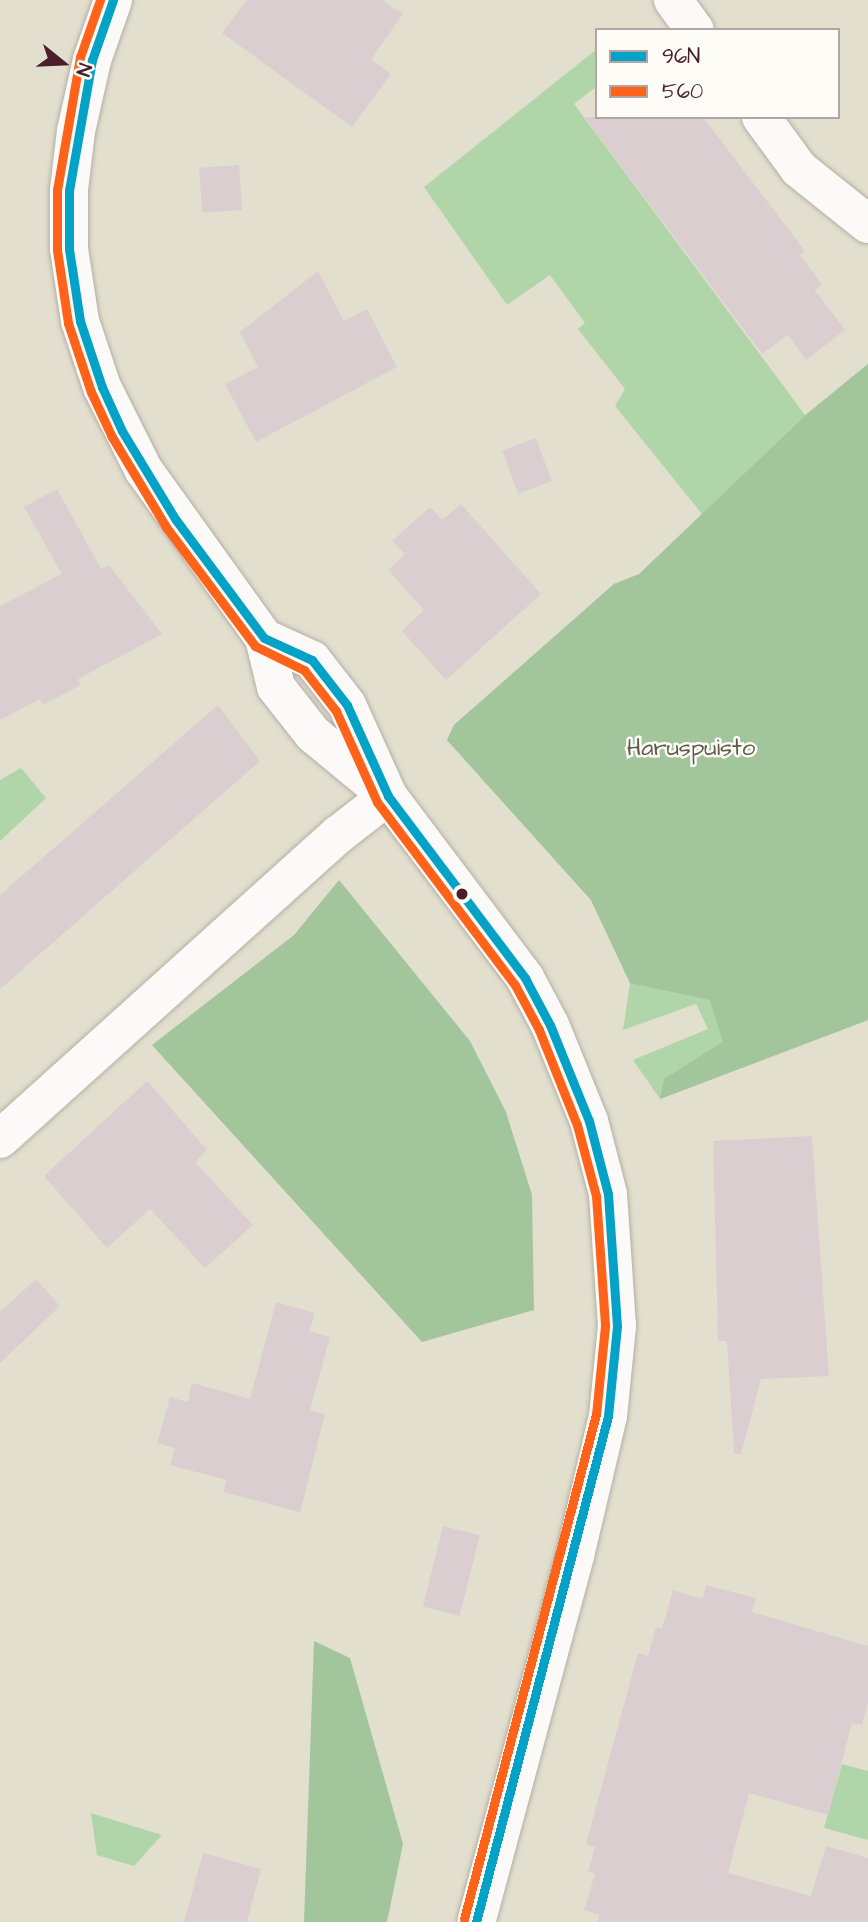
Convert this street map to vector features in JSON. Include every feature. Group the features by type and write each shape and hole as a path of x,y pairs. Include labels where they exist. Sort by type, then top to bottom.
{"street":[{"path":"113,0 92,60 76,131 69,190 69,248 80,321 102,387 143,469 264,638 312,660 347,705 388,796 525,978 550,1025 589,1121 608,1194 616,1263 615,1374 600,1459 475,1922"},
{"path":"673,0 694,28"},
{"path":"762,119 799,169 868,224"},
{"path":"0,1139 339,834 388,796"}],"green space":[{"name":"Haruspuisto","path":"595,51 595,88 574,104 805,415 868,364 868,1020 660,1099 633,1060 708,1029 696,1004 623,1030 630,983 591,900 447,740 454,725 614,584 639,575 702,514 615,406 625,389 578,329 585,323 550,275 507,305 424,187"},
{"name":"Haruspuisto","path":"868,364 868,1020 660,1099 664,1079 723,1042 710,1000 630,983 591,900 447,740 454,725 614,584 639,574 806,415"},
{"path":"21,768 46,798 0,841 0,780"},
{"path":"339,880 470,1041 506,1112 532,1195 534,1310 422,1342 152,1045 294,935"},
{"path":"314,1641 350,1658 403,1844 387,1922 304,1922"},
{"path":"842,1764 868,1771 868,1840 824,1828"},
{"path":"91,1813 162,1835 134,1866 97,1855"}],"building":[{"path":"247,0 383,0 403,14 371,59 391,74 352,127 222,33"},
{"path":"584,117 705,119 805,251 800,255 822,284 815,290 845,330 806,360 788,335 762,354"},
{"path":"239,165 242,210 202,213 199,168"},
{"path":"318,271 344,321 367,309 397,367 256,442 225,384 258,367 240,332"},
{"path":"536,438 552,481 518,494 502,450"},
{"path":"57,489 101,569 109,565 162,634 78,679 81,685 43,705 40,699 0,720 0,606 62,574 24,507"},
{"path":"461,504 541,594 446,680 402,631 424,610 388,570 405,554 392,541 430,507 442,520"},
{"path":"218,705 260,761 0,989 0,895"},
{"path":"147,1081 207,1150 195,1162 253,1225 205,1268 150,1209 107,1248 44,1176"},
{"path":"812,1136 829,1376 761,1379 741,1454 734,1454 727,1341 718,1341 713,1141"},
{"path":"36,1279 60,1306 0,1363 0,1312"},
{"path":"276,1302 315,1313 309,1331 330,1337 310,1410 325,1414 300,1512 223,1492 227,1480 170,1465 175,1448 157,1443 170,1397 188,1402 192,1383 250,1399"},
{"path":"443,1526 480,1535 460,1616 423,1607"},
{"path":"706,1585 756,1598 752,1612 868,1646 868,1702 862,1725 852,1723 828,1815 749,1793 728,1873 811,1896 826,1846 868,1858 868,1922 597,1922 599,1915 584,1910 595,1874 588,1872 595,1847 586,1844 638,1653 648,1656 656,1627 662,1629 673,1590 703,1599"},
{"path":"203,1853 261,1869 247,1922 184,1922"}],"transit line":[{"name":"560","path":"100,0 80,57 57,190 57,250 68,323 91,392 112,437 166,527 255,646 304,670 336,711 377,802 515,985 539,1030 577,1125 596,1196 605,1326 596,1414 464,1919"},
{"name":"96N","path":"113,0 92,60 69,190 69,249 80,321 102,387 122,431 176,520 264,638 312,660 347,705 388,796 525,978 550,1025 589,1121 608,1194 617,1326 608,1416 476,1922"}]}
